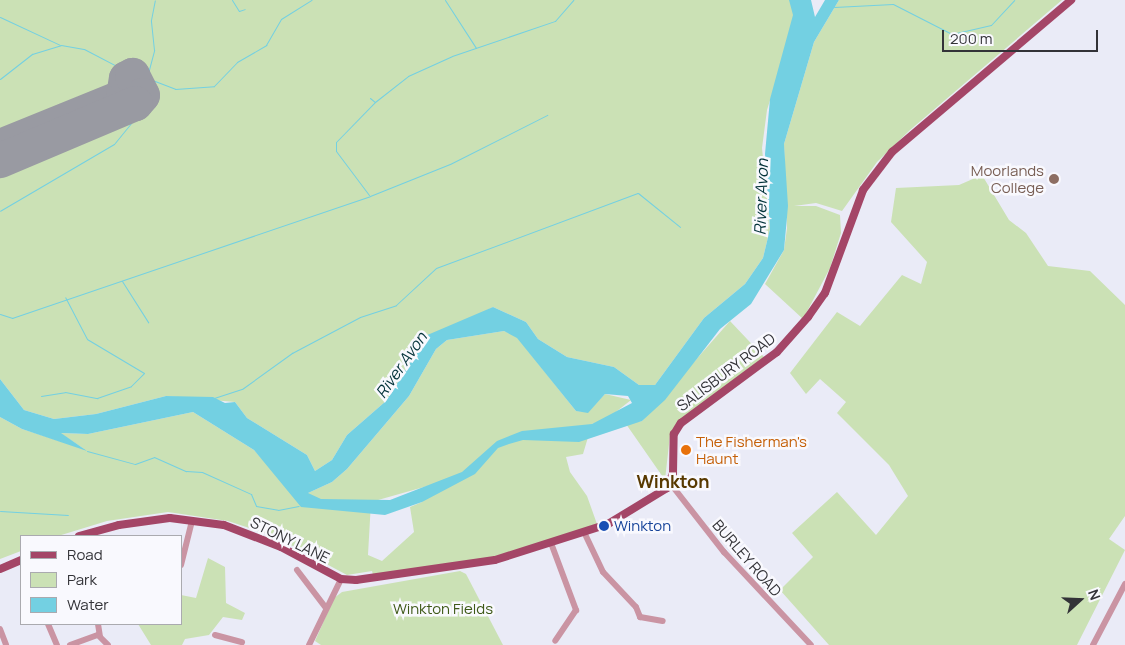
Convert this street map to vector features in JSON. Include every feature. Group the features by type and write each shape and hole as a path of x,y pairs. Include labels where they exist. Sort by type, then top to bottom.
{"main road":[{"name":"SALISBURY ROAD","path":"670,483 674,434 680,424 777,352 808,317 825,293 863,190 892,152 1071,0"},
{"path":"341,579 369,580 472,564 551,543 584,532 639,507 670,483"},
{"name":"STONY LANE","path":"83,535 147,520 192,521 252,534 341,579"},
{"path":"0,568 20,560"}],"street":[{"name":"BURLEY ROAD","path":"670,483 724,552 811,645"},
{"path":"182,561 192,521"},
{"path":"584,532 603,572 636,607 640,617 663,621"},
{"path":"551,543 576,610 555,641"},
{"path":"297,570 326,608"},
{"path":"309,645 341,579"},
{"path":"1094,645 1125,584"},
{"path":"48,625 57,645"},
{"path":"98,625 100,636 108,645"},
{"path":"0,628 6,645"},
{"path":"215,635 237,642"},
{"path":"70,645 100,636"}],"green space":[{"path":"0,0 792,0 798,11 767,110 762,148 770,229 763,258 745,284 704,318 655,385 639,385 614,367 567,357 538,339 526,322 493,307 421,345 386,401 347,435 332,460 315,471 307,455 247,418 235,402 166,396 96,414 54,419 24,410 0,379"},
{"path":"839,0 1062,0 910,130 877,162 842,211 816,203 794,206 816,206 840,215 841,233 830,268 803,319 765,284 784,250 787,228 784,144 814,42"},
{"path":"982,175 1009,220 1026,233 1048,266 1090,271 1125,305 1125,516 1109,539 1125,550 1077,645 829,645 780,590 813,557 792,533 837,492 876,535 908,496 889,465 837,413 846,402 820,379 806,394 790,373 837,312 860,326 902,275 921,284 927,262 891,222 896,188 959,185"},
{"path":"730,321 764,357 678,422 670,435 665,480 626,424 642,421"},
{"path":"504,331 517,337 576,411 588,412 605,394 631,400 607,419 592,424 583,454 566,457 570,472 587,496 597,524 497,557 373,575 372,571 347,575 274,536 228,521 168,512 107,521 61,535 20,535 20,551 0,559 0,417 22,429 84,449 60,433 88,434 193,412 254,450 297,498 332,482 347,469 409,396 436,349 447,340","holes":["431,485 422,502 410,507 414,532 382,561 368,555 371,502"]},
{"path":"208,558 225,567 226,603 245,613 242,620 223,617 209,635 185,639 182,645 151,645 139,625 182,625 182,595 196,598"},
{"name":"Winkton Fields","path":"460,571 466,574 503,645 321,645 315,641 334,598 342,592"}],"water":[{"path":"789,0 811,0 815,17 825,0 839,0 814,42 784,144 788,206 784,250 751,304 720,329 665,400 642,421 579,442 523,440 498,448 475,474 422,502 385,515 301,507 254,450 193,412 88,434 61,433 87,451 22,429 0,417 0,379 24,410 54,419 96,414 166,396 213,397 225,403 235,402 247,418 307,455 315,471 332,460 347,435 386,401 421,346 418,339 493,307 526,322 538,339 567,357 614,367 639,385 655,385 704,318 745,284 763,258 770,229 765,154 770,99 793,15","holes":["504,331 517,338 576,411 588,413 605,394 628,396 632,403 592,424 522,431 497,441 462,472 390,500 321,499 308,493 332,482 347,469 409,396 436,349 447,340"]}],"waterway":[{"path":"147,77 154,50 151,20 155,0"},
{"path":"232,0 239,11 245,9"},
{"path":"140,82 147,78 175,89 214,86 237,62 266,45 281,19 311,0"},
{"path":"445,0 476,48"},
{"path":"369,195 336,151 336,142 375,102 408,76 452,56 555,21 573,0"},
{"path":"834,7 893,4 952,34 991,25 1014,0"},
{"path":"0,17 60,45"},
{"path":"0,79 32,54 61,45 84,49 128,72 139,83 145,106 114,144 0,211"},
{"path":"370,98 375,102"},
{"path":"0,314 12,318 370,196 450,164 547,115"},
{"path":"214,398 242,389 292,353 360,317 396,305 436,268 638,193 680,227"},
{"path":"122,281 148,322"},
{"path":"41,396 65,392 97,398 131,386 144,373 87,339 65,297"},
{"path":"87,451 135,464 154,457 186,471 202,472 251,494 256,506 278,510 299,506"},
{"path":"0,511 68,515"}],"runway":[{"path":"0,146 123,96 126,78 132,75 142,95 135,103 0,160"}],"place":[{"name":"Moorlands College","path":"1054,179"},
{"name":"The Fisherman's Haunt","path":"686,450"},
{"name":"Winkton","path":"604,526"}],"district":[{"name":"Winkton","path":"673,481"}],"water label":[{"name":"River Avon","path":"761,197"},
{"name":"River Avon","path":"401,365"}]}
